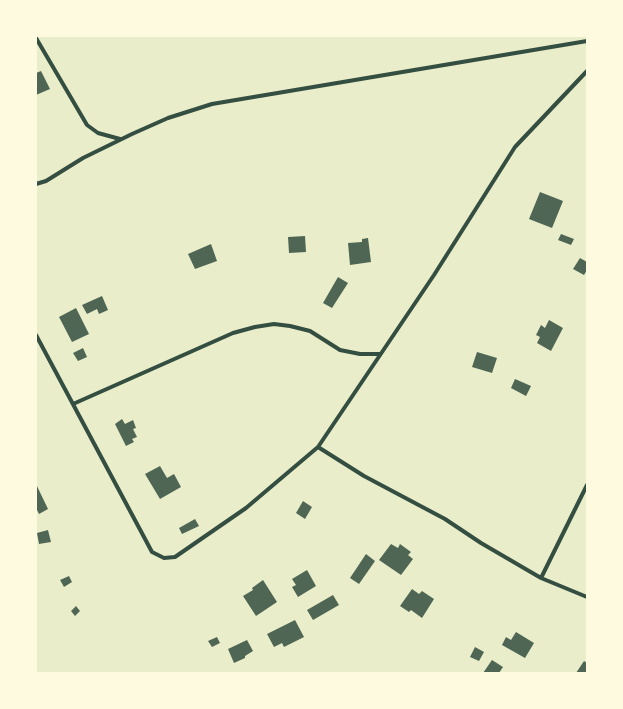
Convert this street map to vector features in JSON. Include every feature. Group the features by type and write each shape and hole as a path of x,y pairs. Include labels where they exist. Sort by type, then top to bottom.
{"street":[{"path":"36,38 87,125 98,133 121,139"},
{"path":"36,184 46,181 83,158 121,139 168,118 212,104 587,41"},
{"path":"36,335 152,552 164,558 175,558 246,508 318,447 434,275 515,147 587,71"},
{"path":"73,404 233,334 255,327 274,324 290,326 310,331 340,350 360,354 380,354"},
{"path":"318,447 364,476 445,519 481,543 541,578 587,597"},
{"path":"541,578 587,485"}],"building":[{"path":"41,71 50,89 36,95 36,73"},
{"path":"540,192 563,201 552,228 529,219"},
{"path":"561,234 574,239 571,245 558,240"},
{"path":"305,236 306,252 289,253 288,237"},
{"path":"368,238 371,262 350,265 348,243 362,242 362,239"},
{"path":"211,244 217,261 195,269 188,254"},
{"path":"580,258 587,262 587,270 584,275 573,269"},
{"path":"338,277 348,283 332,308 323,303"},
{"path":"102,296 108,310 99,314 97,309 87,314 82,305"},
{"path":"76,308 89,334 72,342 59,317"},
{"path":"549,320 563,328 551,351 537,343 540,337 536,335 541,325 545,328"},
{"path":"83,348 87,357 78,361 73,353"},
{"path":"477,352 497,358 492,373 472,367"},
{"path":"515,379 531,386 526,396 511,388"},
{"path":"122,419 125,424 133,420 136,428 133,429 137,437 132,439 134,442 126,446 115,424"},
{"path":"160,466 167,478 174,474 181,487 160,499 145,474"},
{"path":"36,484 48,509 39,514 36,508"},
{"path":"303,501 312,507 305,519 296,513"},
{"path":"195,519 199,526 182,534 179,528"},
{"path":"48,530 51,542 39,544 37,533"},
{"path":"391,544 398,548 400,544 411,552 408,555 413,559 401,575 379,560"},
{"path":"366,554 375,561 359,584 350,578"},
{"path":"307,570 316,586 298,597 292,587 296,585 292,579"},
{"path":"69,576 72,582 64,587 60,580"},
{"path":"263,580 277,602 256,616 243,596 253,590 252,588"},
{"path":"412,589 419,594 422,591 434,599 422,618 411,610 409,612 400,606"},
{"path":"333,595 339,605 313,620 307,610"},
{"path":"76,606 80,611 75,616 71,611"},
{"path":"295,620 304,637 284,647 282,643 274,647 267,634"},
{"path":"516,632 534,643 525,658 502,645 506,637 511,640"},
{"path":"217,637 220,643 212,647 208,641"},
{"path":"247,640 253,651 245,656 245,658 234,663 228,649"},
{"path":"475,647 484,652 479,661 470,657"},
{"path":"492,660 503,667 499,673 483,673"},
{"path":"584,661 587,663 587,673 576,673"}]}
